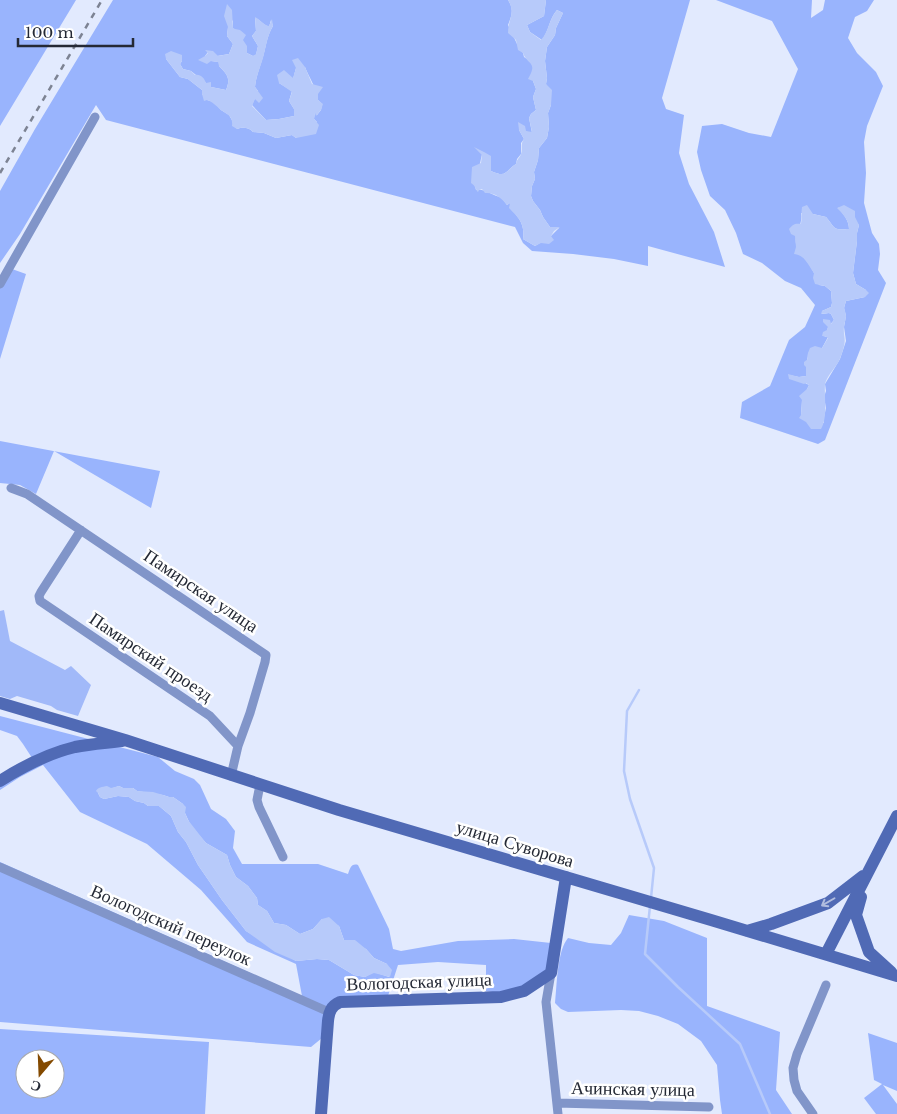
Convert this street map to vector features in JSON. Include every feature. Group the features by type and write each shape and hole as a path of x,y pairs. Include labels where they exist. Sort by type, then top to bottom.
{"main road":[{"name":"улица Суворова","path":"0,703 125,740 339,810 896,976"},
{"name":"улица Суворова","path":"0,711 125,740"},
{"path":"0,781 37,760 74,748 125,740"},
{"path":"826,954 897,816"},
{"path":"746,931 828,903 867,873"},
{"path":"867,873 856,915 869,952 896,976"},
{"path":"550,973 566,878"},
{"name":"Вологодская улица","path":"321,1114 329,1012 335,1004 340,1002 501,997 524,991 550,973"}],"street":[{"path":"0,280 35,223 95,117"},
{"path":"0,284 10,265"},
{"name":"Памирская улица","path":"11,488 27,494 266,655 250,713 238,746 231,776"},
{"name":"Памирский проезд","path":"81,530 41,592 39,596 40,601 210,716 238,746"},
{"path":"260,785 257,800 259,807 283,857"},
{"name":"Вологодский переулок","path":"0,867 329,1012"},
{"path":"550,973 546,1002 558,1114"},
{"path":"813,1114 798,1092 793,1068 826,985"},
{"name":"Ачинская улица","path":"557,1103 709,1107"}],"shaded area":[{"path":"0,0 76,0 0,126"},
{"path":"113,0 508,0 512,12 508,25 524,57 533,66 533,81 536,89 533,97 536,110 529,118 532,133 519,130 524,139 521,143 521,154 516,164 503,174 491,171 491,162 482,154 475,186 476,190 482,190 501,197 507,205 510,203 510,208 519,218 522,225 523,239 535,246 551,236 559,228 550,227 531,196 539,148 547,138 549,127 548,113 551,105 546,84 545,61 547,47 555,35 563,13 557,10 542,40 530,32 527,25 544,16 546,0 690,0 662,98 666,109 684,115 679,153 689,184 714,232 725,267 648,246 648,266 614,259 532,251 523,243 515,227 106,120 96,105 20,234 0,263 0,191","holes":["255,18 269,27 271,20 273,26 267,39 255,87 258,91 252,105 266,120 294,116 294,109 289,101 292,91 279,83 293,79 296,68 305,67 315,87 318,100 322,104 321,110 317,115 315,111 314,119 317,122 296,138 292,135 276,138 264,133 253,132 247,128 237,129 229,115 214,102 207,100 202,94 202,90 188,79 180,77 166,59 182,61 180,64 183,69 191,71 211,87 226,90 228,79 219,66 219,62 211,61 205,56 208,52 217,56 229,54 233,44 227,36 228,27 233,20 233,28 247,53 253,56 256,55 258,46 252,36 256,31"]},
{"path":"508,0 546,0 544,16 527,25 530,32 541,40 557,10 563,13 555,35 547,47 545,61 546,84 552,90 551,105 548,113 549,127 547,138 539,148 531,196 550,227 560,227 554,231 551,236 554,240 549,244 541,243 535,246 523,239 522,225 509,208 510,203 507,205 498,196 492,193 485,193 482,189 478,192 471,183 472,167 481,163 482,155 474,147 491,156 491,171 503,174 516,164 521,154 524,139 519,130 518,122 525,126 526,131 532,132 529,118 536,110 533,97 536,89 533,81 528,79 532,66 523,53 518,50 516,40 508,33 512,12"},
{"path":"716,0 812,0 811,18 823,10 825,0 874,0 867,11 855,17 848,38 857,53 876,72 883,86 867,126 864,142 866,173 864,203 872,233 879,244 878,270 886,283 825,440 818,444 740,418 742,402 770,386 789,340 805,327 815,305 801,288 785,281 762,263 743,254 725,210 710,196 697,152 702,126 722,124 749,133 771,137 798,69 772,21","holes":["838,207 859,225 853,273 856,284 866,290 865,297 846,301 844,308 846,316 844,327 846,341 840,359 825,384 826,391 824,397 826,408 824,423 801,415 802,400 809,385 789,375 806,376 808,353 822,348 828,337 823,336 834,320 831,314 822,314 822,311 831,307 831,291 825,286 819,285 810,266 798,252 796,236 801,222 801,213 826,217 835,228 849,229 847,220"]},
{"path":"227,4 232,10 233,28 240,30 246,35 243,40 247,46 247,53 253,56 256,54 258,46 252,36 256,31 255,17 269,26 272,19 273,26 255,87 263,98 259,103 255,99 252,106 266,120 294,116 294,109 289,101 292,92 279,83 277,75 284,70 293,78 296,68 292,60 298,58 305,67 312,84 323,87 318,94 318,100 323,104 316,116 315,113 314,119 319,125 316,134 296,138 292,135 276,138 264,133 253,132 247,128 237,129 232,126 230,116 211,102 204,101 202,90 188,79 180,77 166,59 165,54 171,51 182,55 180,64 183,69 201,76 206,83 211,82 211,87 226,90 227,76 218,62 211,61 207,64 198,60 208,53 205,50 213,51 218,56 229,54 233,44 227,36 228,27 224,16"},
{"path":"807,205 813,214 826,217 835,228 840,229 849,229 849,226 845,217 837,208 844,205 855,211 855,217 859,225 853,273 856,284 869,293 865,297 846,301 844,308 846,316 845,343 839,361 825,384 825,413 821,429 811,429 806,422 799,418 802,400 799,396 809,385 789,379 788,374 799,377 806,376 804,362 808,359 810,348 815,346 822,348 828,338 822,336 828,327 823,322 823,319 830,320 831,324 834,320 829,313 821,314 822,311 831,307 831,291 825,286 815,284 814,273 804,258 794,254 796,247 795,236 791,234 789,229 794,224 801,224 802,207"},
{"path":"12,269 26,274 0,359 0,288"},
{"path":"0,441 54,451 36,494 20,485 0,483"},
{"path":"54,451 160,471 151,508"},
{"path":"4,610 10,641 65,670 71,666 91,685 78,716 17,696 10,699 0,696 0,611"},
{"path":"0,716 158,757 175,771 194,779 200,785 211,809 226,819 235,831 233,848 242,864 318,864 348,874 352,866 358,865 389,929 393,949 401,951 458,941 514,939 551,943 547,969 523,986 499,993 486,991 486,965 438,962 398,965 388,996 339,998 322,1038 311,1047 0,1022 0,862 302,996 296,964 247,942 201,890 147,844 80,812 43,765 0,790 0,781 34,761 17,736 0,730","holes":["119,786 133,788 137,791 173,797 183,804 191,826 206,843 227,855 236,877 248,886 257,898 258,905 267,911 274,923 286,925 300,934 313,929 322,919 339,926 344,940 366,949 374,958 387,964 389,977 374,972 365,977 354,975 329,960 296,961 246,931 198,865 186,842 178,832 171,816 159,806 148,806 129,797 118,796 104,799 98,793"]},
{"path":"107,786 111,788 119,786 133,788 137,791 153,792 173,797 186,807 185,813 188,820 206,843 227,855 236,877 248,886 257,898 258,905 267,911 274,923 286,925 300,934 313,929 322,919 329,917 339,926 344,940 355,940 374,958 387,964 392,970 390,977 374,973 365,977 354,975 329,960 296,961 275,952 246,931 222,900 198,865 186,842 178,832 171,816 159,806 148,806 129,797 118,796 104,799 96,791"},
{"path":"629,915 664,921 707,938 707,1006 780,1032 776,1090 792,1114 722,1114 717,1065 701,1041 678,1024 639,1011 568,1012 561,1009 555,1003 560,960 564,944 568,938 589,943 611,945 621,933"},
{"path":"0,1029 209,1042 205,1114 0,1114"},
{"path":"868,1033 897,1043 897,1091 883,1085 897,1104 897,1114 876,1114 864,1098 882,1084 874,1080"}],"waterway":[{"path":"639,690 627,711 624,771 630,799 654,868 651,898"},
{"path":"650,906 645,954 740,1044 770,1114"}],"railway":[{"path":"0,173 102,0"}]}
